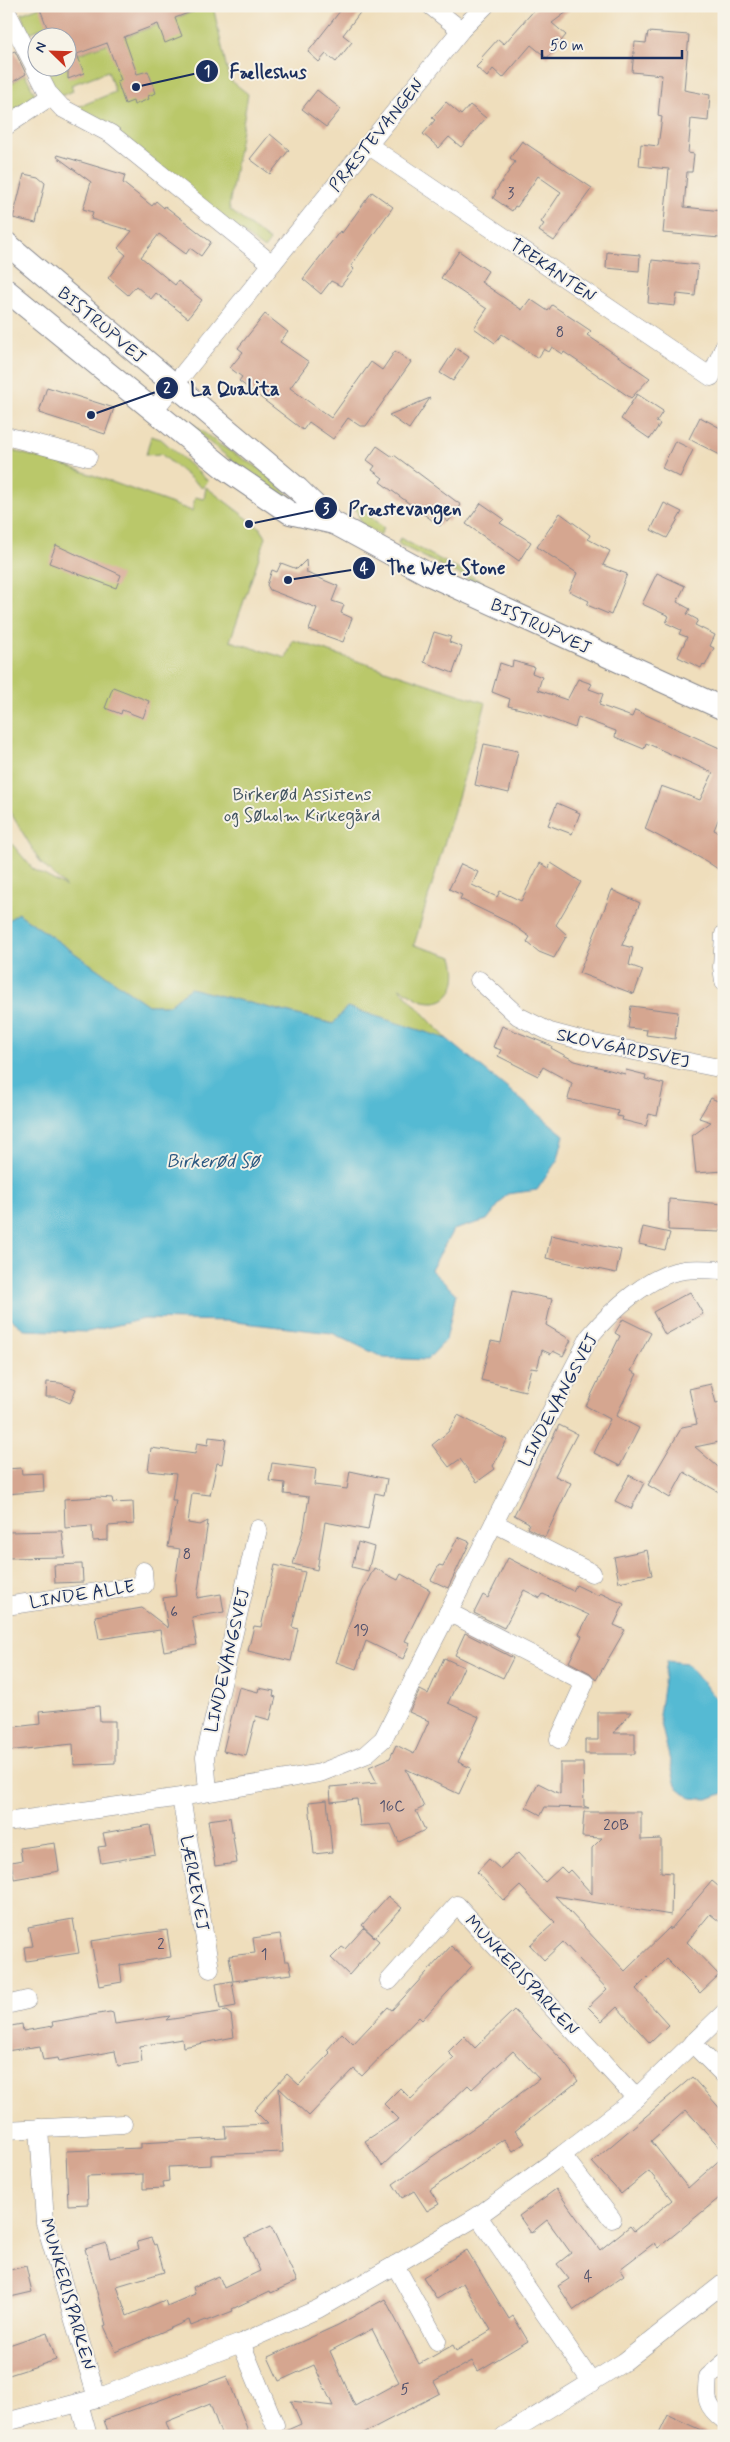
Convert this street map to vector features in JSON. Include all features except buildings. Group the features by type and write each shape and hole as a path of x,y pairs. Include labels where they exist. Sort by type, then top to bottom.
{"main road":[{"name":"BISTRUPVEJ","path":"6,243 173,386 298,489 334,524"},
{"name":"BISTRUPVEJ","path":"6,290 224,468 290,514 334,524 428,574 724,709"}],"street":[{"path":"431,6 461,30"},
{"name":"PRÆSTEVANGEN","path":"154,410 461,30 485,6"},
{"path":"6,10 51,96 62,108 111,134 272,264"},
{"path":"6,126 51,96"},
{"name":"TREKANTEN","path":"368,145 711,377 724,347"},
{"path":"6,436 88,457"},
{"path":"724,934 722,968 724,981"},
{"name":"SKOVGÅRDSVEJ","path":"480,980 518,1016 550,1032 584,1041 724,1069"},
{"name":"LINDEVANGSVEJ","path":"6,1822 181,1797 320,1773 365,1755 383,1739 590,1336 612,1310 660,1278 683,1270 724,1270"},
{"path":"494,1523 592,1573"},
{"name":"LINDEVANGSVEJ","path":"208,1791 205,1757 258,1529"},
{"name":"LINDE ALLE","path":"6,1606 144,1585 143,1571"},
{"path":"448,1612 585,1682 559,1739"},
{"name":"LÆRKEVEJ","path":"181,1797 210,1969"},
{"name":"MUNKERISPARKEN","path":"389,1981 457,1905 636,2098"},
{"path":"6,2005 27,2000"},
{"path":"6,2422 97,2398 241,2343 318,2309 478,2216 562,2155 636,2098 724,2013"},
{"path":"692,2043 724,2075"},
{"path":"6,2130 123,2124"},
{"name":"MUNKERISPARKEN","path":"39,2128 45,2223 97,2398"},
{"path":"562,2155 612,2219"},
{"path":"478,2216 592,2383"},
{"path":"395,2265 437,2341"},
{"path":"504,2436 624,2362 724,2284"},
{"path":"241,2343 275,2426"},
{"path":"724,2363 708,2377 706,2398 715,2413 724,2420"},
{"path":"79,2403 88,2436"}],"green space":[{"path":"42,6 101,6 42,28 28,28 28,31 21,14"},
{"path":"190,6 213,6 229,79 248,94 229,206 230,210 270,241 264,249 78,107 115,92 108,71 71,85 73,91 58,97 48,78 78,78 78,54 192,12"},
{"path":"25,74 36,96 6,115 6,87"},
{"path":"180,414 220,445 259,468 294,500 285,497 235,463 187,423"},
{"path":"151,436 161,439 208,481 202,488 161,454 146,455"},
{"name":"Birkerød Assistens og Søholm Kirkegård","path":"6,449 62,464 192,511 195,497 204,499 206,487 260,528 266,537 230,641 286,658 293,640 486,703 414,945 453,957 456,974 455,982 448,996 434,1002 421,1000 399,988 447,1039 347,1007 334,1024 190,988 169,1005 148,1005 18,913 6,922 6,837 33,869 66,887 41,863 6,805"},
{"path":"356,505 384,528 380,535 362,525 355,507"},
{"path":"400,538 484,583 483,586 398,544"}],"water":[{"name":"Birkerød Sø","path":"18,913 148,1005 169,1005 190,988 333,1024 347,1007 447,1039 564,1135 558,1159 537,1190 507,1194 487,1220 453,1230 431,1270 456,1294 446,1340 427,1360 384,1358 332,1333 227,1321 144,1319 87,1332 25,1330 6,1315 6,922"},
{"path":"667,1661 686,1663 724,1707 724,1793 708,1799 690,1798 676,1786 659,1715"}],"place":[{"name":"Fælleshus","path":"136,87"},
{"name":"La Qualita","path":"91,415"},
{"name":"Præstevangen","path":"249,524"},
{"name":"The Wet Stone","path":"288,580"}]}
